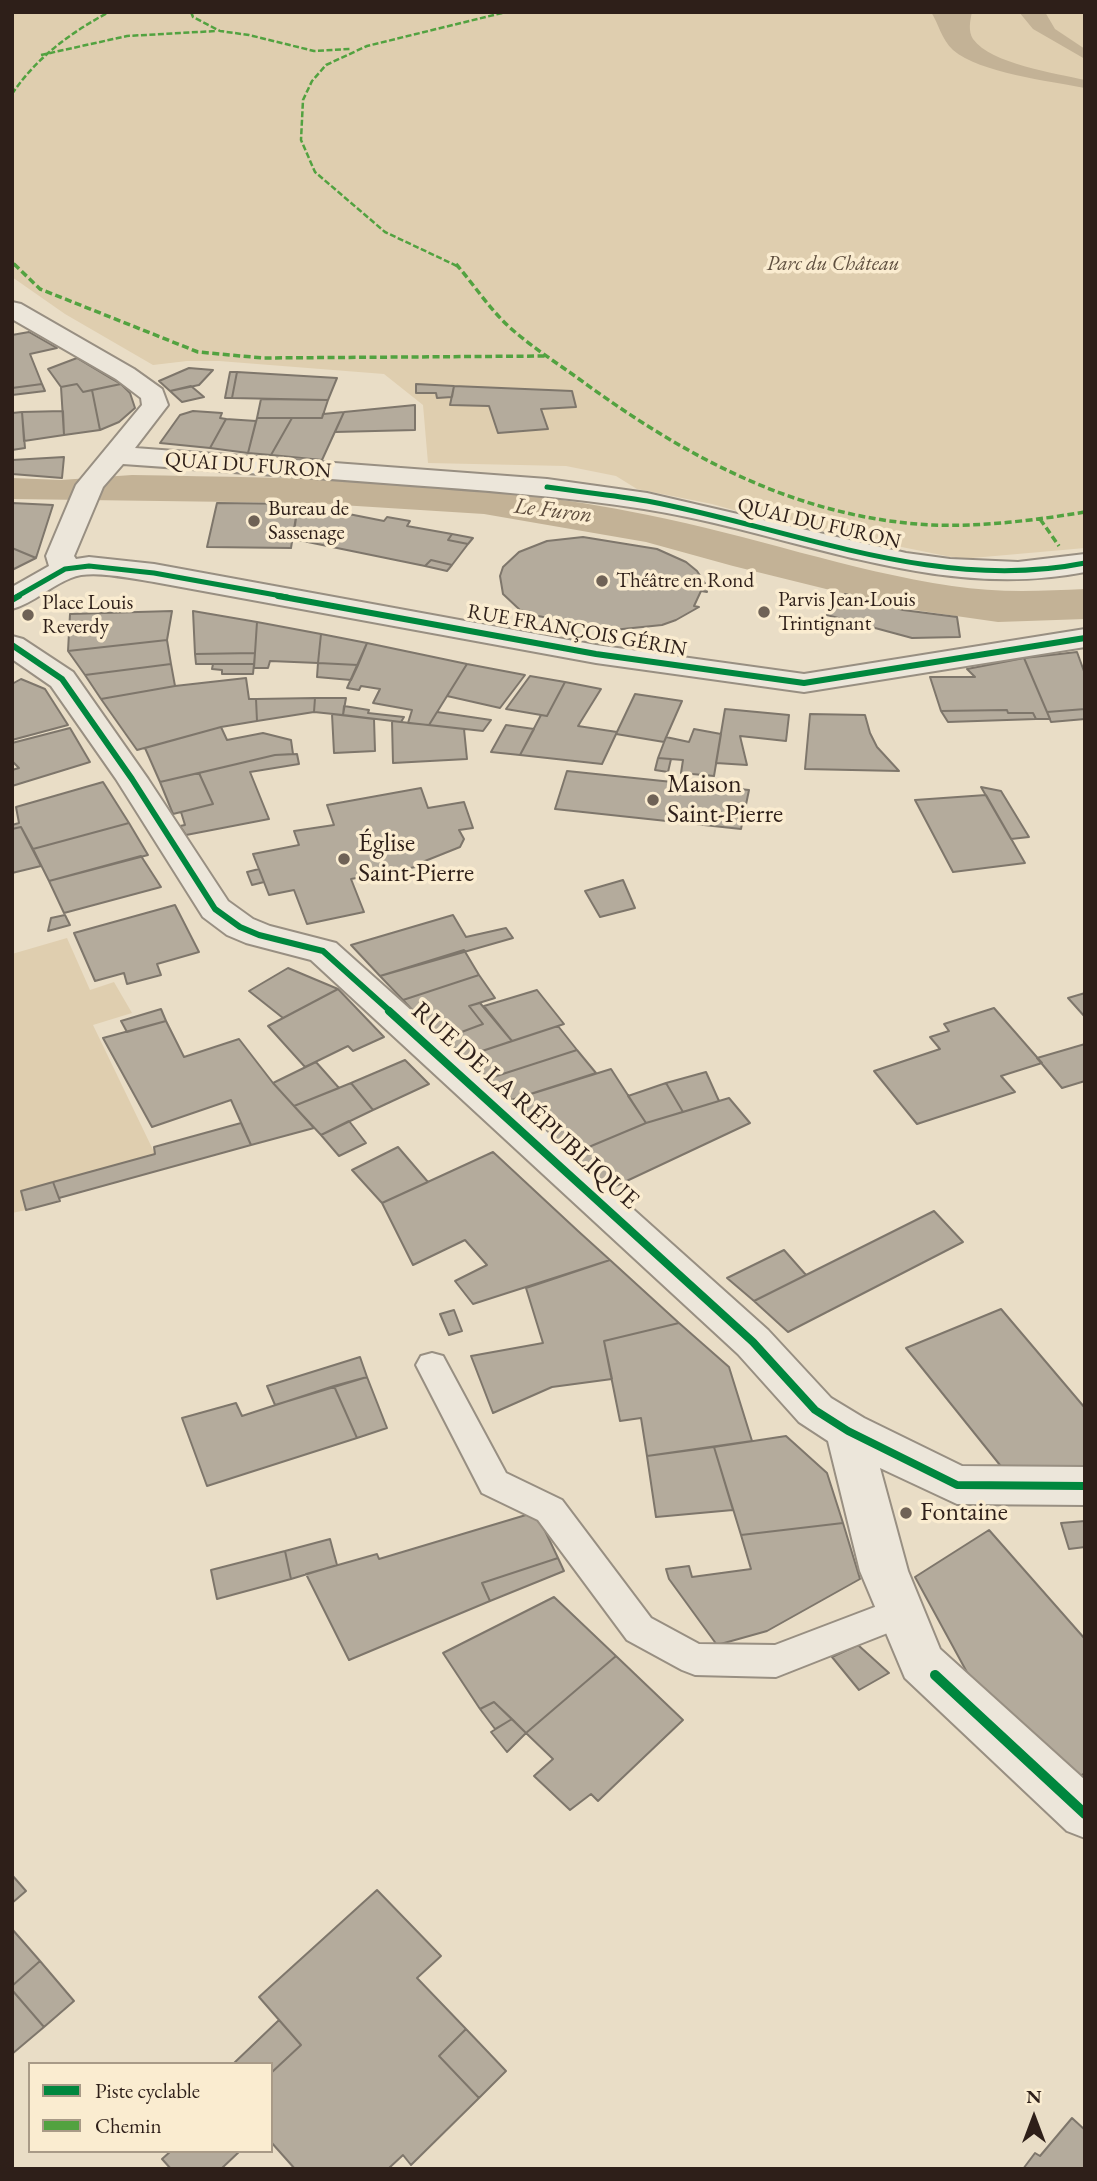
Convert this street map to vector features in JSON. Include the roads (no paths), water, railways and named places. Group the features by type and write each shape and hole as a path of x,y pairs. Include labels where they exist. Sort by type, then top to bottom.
{"street":[{"path":"12,309 125,374 153,395 155,405 106,465 79,506 60,556 65,569 12,600"},
{"name":"QUAI DU FURON","path":"106,465 547,487 647,501 939,568 1021,569 1085,562"},
{"name":"RUE FRANÇOIS GÉRIN","path":"65,569 89,566 155,573 596,654 804,683 1085,638"},
{"name":"RUE DE LA RÉPUBLIQUE","path":"12,645 62,679 132,779 215,909 240,927 259,935 323,951 753,1342 815,1410 848,1431 957,1485 1085,1486"},
{"path":"848,1431 884,1571 922,1663 1085,1814"}],"lane":[{"path":"432,1365 494,1483 550,1510 639,1629 695,1659 776,1661 901,1612"}],"water":[{"path":"931,12 972,12 970,33 982,48 1024,66 1085,80 1085,88 1016,75 965,58 949,46"},
{"path":"1019,12 1045,12 1055,29 1085,49 1085,59 1033,29"},
{"name":"Le Furon","path":"132,475 391,483 520,494 584,503 686,523 876,571 952,586 1002,591 1085,589 1085,619 998,622 907,609 646,542 484,514 309,503 12,499 12,478 61,480"}],"place":[{"name":"Bureau de Sassenage","path":"254,521"},
{"name":"Théâtre en Rond","path":"602,581"},
{"name":"Parvis Jean-Louis Trintignant","path":"764,612"},
{"name":"Place Louis Reverdy","path":"28,615"},
{"name":"Maison Saint-Pierre","path":"653,800"},
{"name":"Église Saint-Pierre","path":"344,859"},
{"name":"Fontaine","path":"906,1513"}],"park label":[{"name":"Parc du Château","path":"833,264"}]}
